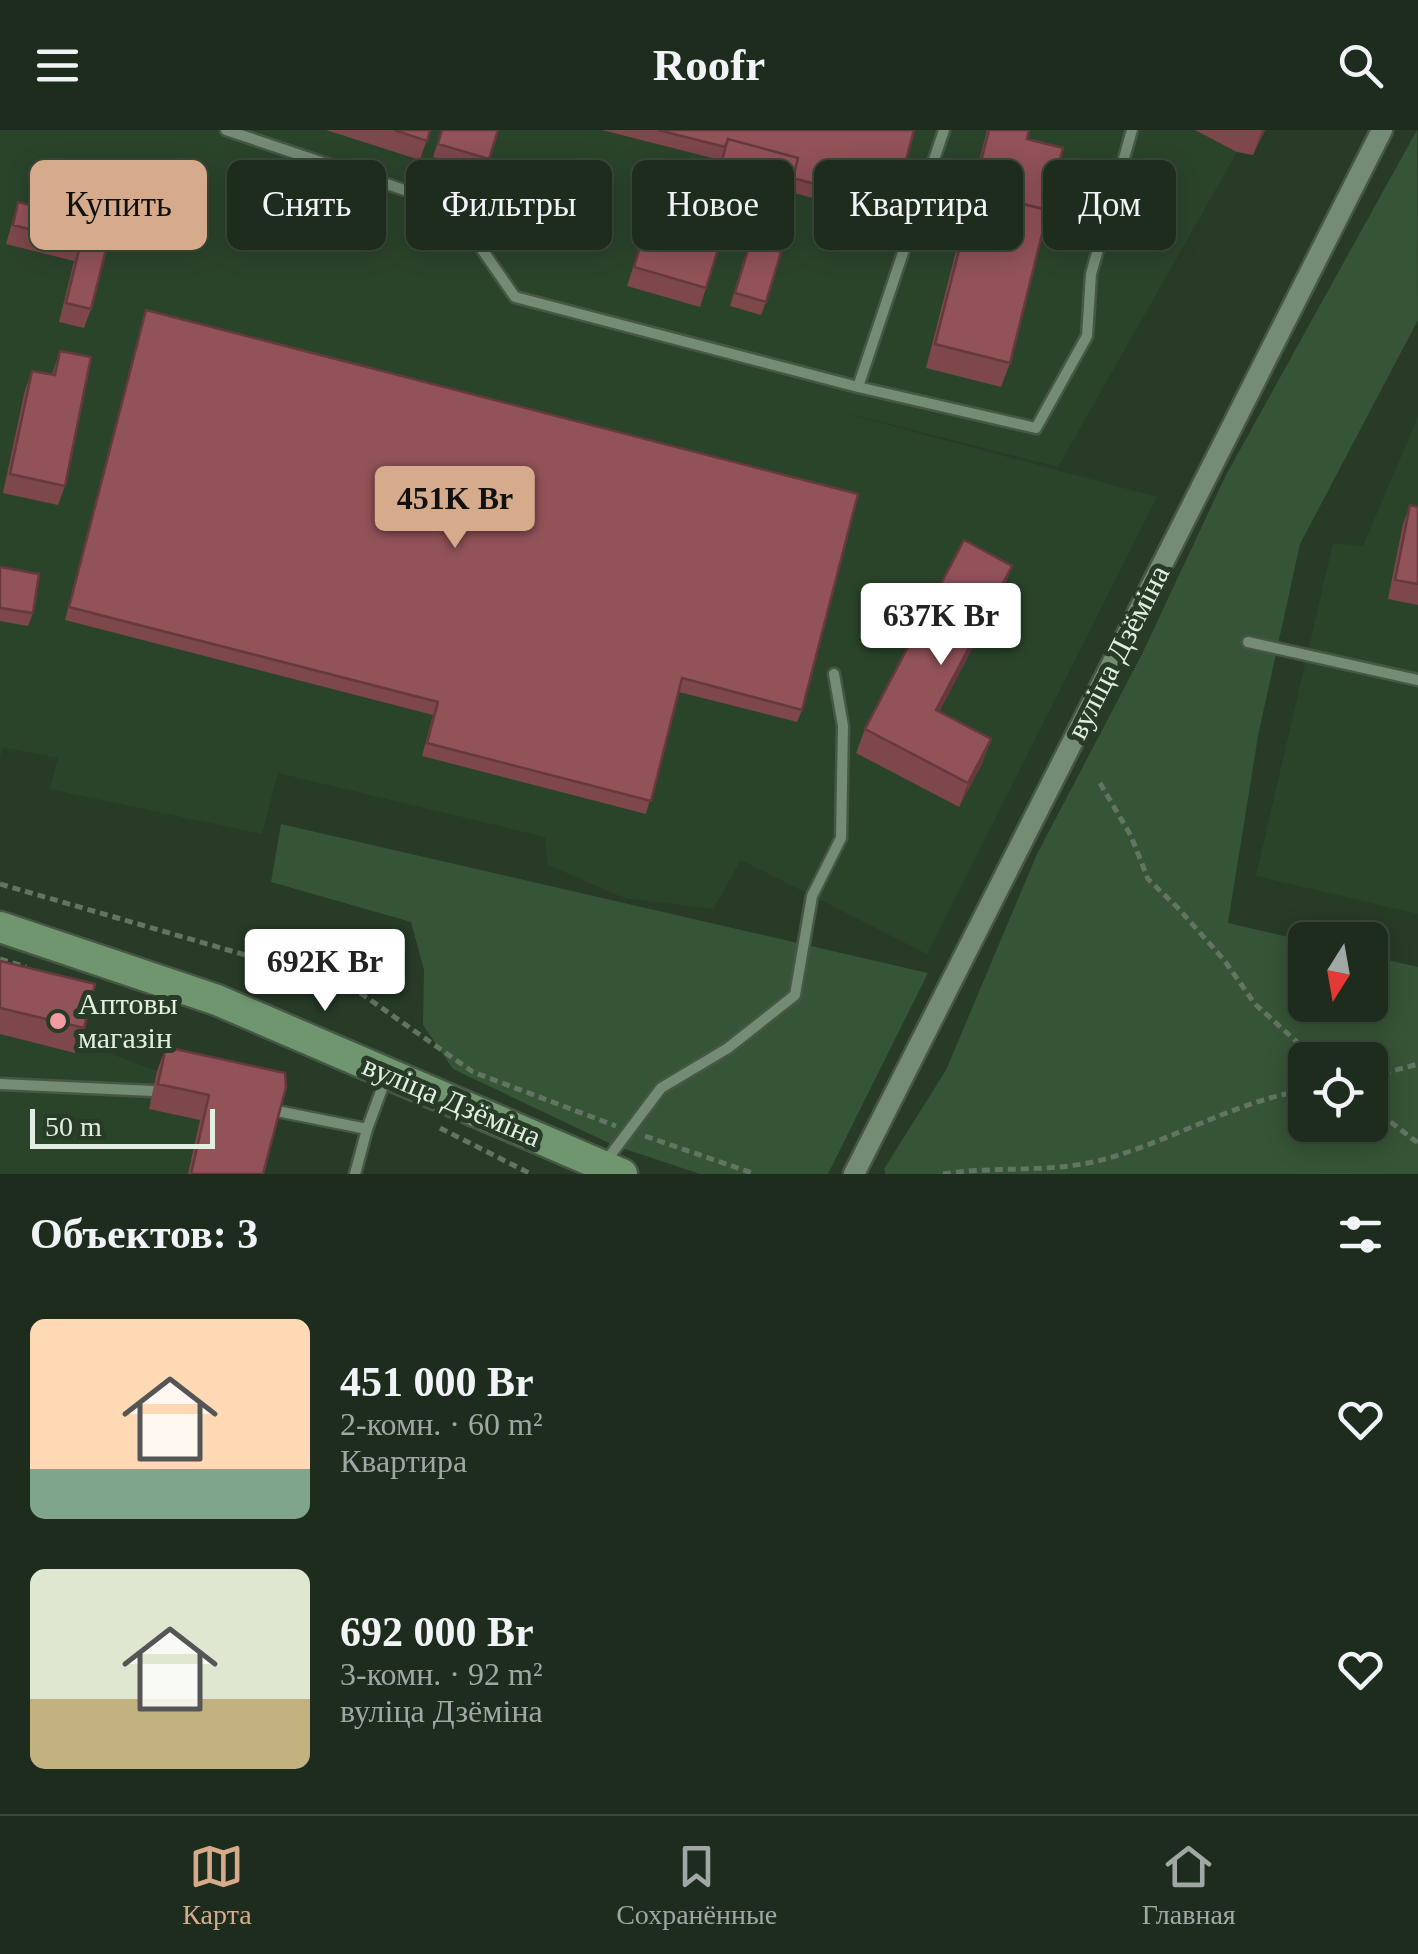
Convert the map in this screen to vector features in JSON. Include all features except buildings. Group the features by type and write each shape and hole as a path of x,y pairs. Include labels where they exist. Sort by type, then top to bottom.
{"main road":[{"name":"вуліца Дзёміна","path":"0,927 217,1000 608,1171"}],"street":[{"name":"вуліца Дзёміна","path":"854,1174 1382,130"}],"lane":[{"path":"226,130 452,206 516,297 858,387 1036,428 1086,336 1091,274 1132,130"},
{"path":"858,387 944,130"},
{"path":"1248,642 1418,680"},
{"path":"608,1171 629,1131 661,1088 728,1048 795,994 812,896 841,838 843,726 834,674"},
{"path":"356,1174 387,1073"},
{"path":"0,1084 153,1091"},
{"path":"277,1112 367,1128"}],"path":[{"path":"1100,783 1131,836 1148,879 1224,960 1256,1004 1297,1042"},
{"path":"0,884 348,985 474,1072 755,1174"},
{"path":"0,958 37,971"},
{"path":"1388,1072 1418,1064"},
{"path":"943,1174 975,1169 1051,1169 1100,1160 1288,1095"},
{"path":"1388,1120 1418,1144"},
{"path":"429,1123 532,1174"}],"shaded area":[{"path":"0,130 1265,130 1253,155 1237,152 1058,467 826,408 1157,497 927,954 741,860 713,909 624,898 548,865 545,837 278,773 262,834 50,789 58,758 3,747 0,757"},
{"path":"1417,130 1418,320 1300,544 1258,736 1228,923 1288,937 1288,1022 1388,1022 1388,960 1418,967 1418,1174 886,1174 884,1169 946,1070 1037,854 1142,654 1226,475"},
{"path":"1418,417 1418,914 1256,876 1333,543 1363,546"},
{"path":"281,824 928,973 828,1174 700,1174 613,1145 453,1069 423,1025 424,970 411,922 271,882"},
{"path":"0,987 79,1042 157,1071 281,1095 260,1174 0,1174"}],"place":[{"name":"Аптовы магазін","path":"58,1021"}]}
